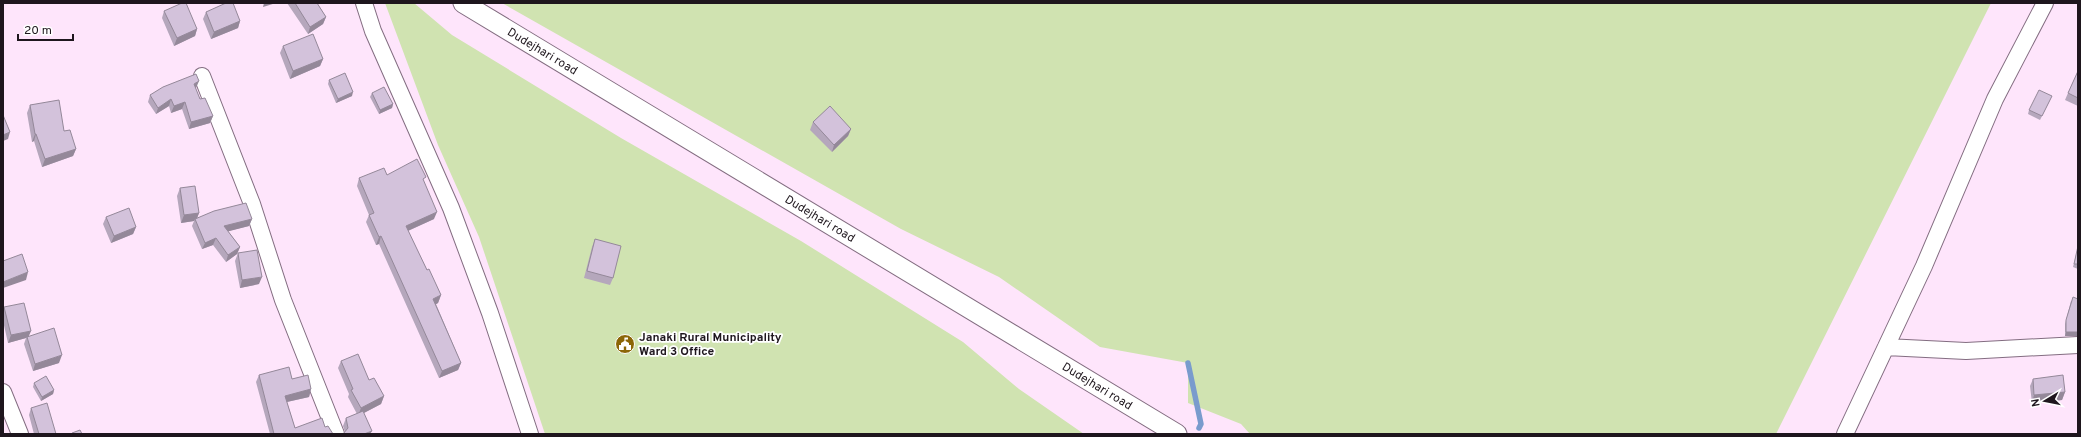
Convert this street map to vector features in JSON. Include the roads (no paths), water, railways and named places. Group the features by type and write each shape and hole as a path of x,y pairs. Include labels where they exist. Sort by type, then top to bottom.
{"street":[{"path":"364,3 373,31 451,208 490,313 530,434"},
{"name":"Dudejhari road","path":"463,3 1177,434"},
{"path":"1845,434 1924,266 1995,99 2045,3"},
{"path":"202,76 252,204 283,300 336,434"},
{"path":"1886,347 1966,351 2078,345"},
{"path":"3,392 20,434"}],"waterway":[{"path":"1188,363 1201,424 1199,428"}],"place":[{"name":"Janaki Rural Municipality Ward 3 Office","path":"625,344"}]}
